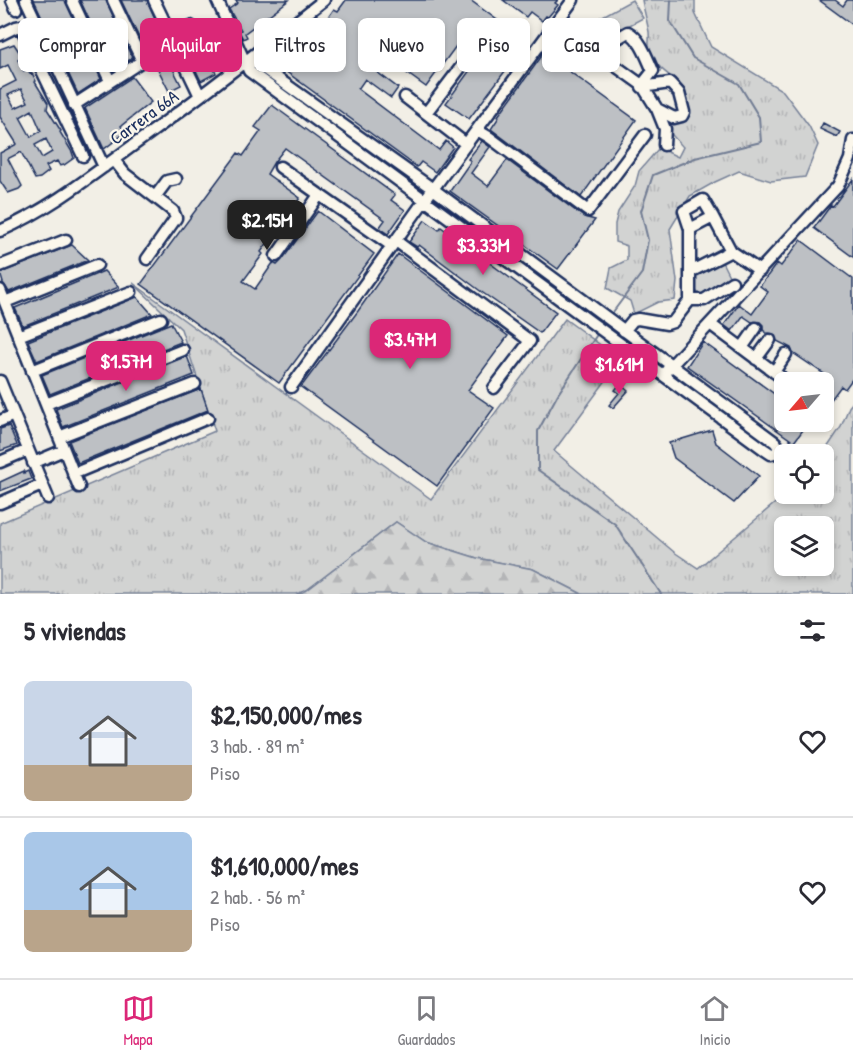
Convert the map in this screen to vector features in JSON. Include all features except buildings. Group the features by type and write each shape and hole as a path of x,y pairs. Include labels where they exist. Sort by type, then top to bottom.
{"street":[{"path":"26,0 34,18"},
{"path":"72,0 110,81"},
{"path":"113,0 140,58"},
{"path":"154,0 162,18"},
{"path":"217,0 249,71 771,454 778,452 775,442 433,189 256,63 245,62"},
{"name":"Carrera 66A","path":"2,229 32,217 114,160 324,0"},
{"path":"560,18 573,0"},
{"path":"0,36 18,27"},
{"path":"620,37 628,32 632,34 653,71 642,86"},
{"path":"291,387 424,201 542,43"},
{"path":"74,105 140,63"},
{"path":"620,70 642,86 657,109 664,129 664,145"},
{"path":"43,72 83,156"},
{"path":"59,72 104,167"},
{"path":"188,72 200,96"},
{"path":"426,113 457,72"},
{"path":"642,86 670,83 679,93 684,104 682,116 674,118 657,109"},
{"path":"405,97 466,144"},
{"path":"477,130 588,211 645,135"},
{"path":"663,375 838,186 851,160 853,140"},
{"path":"114,160 125,174 173,211 176,218 147,259"},
{"path":"280,167 394,244 530,341 494,388"},
{"path":"155,197 167,181 176,179"},
{"path":"276,256 319,195"},
{"path":"621,329 638,319 667,324 673,322 690,300 690,229 684,211 703,200 731,251 759,271"},
{"path":"690,229 712,217"},
{"path":"0,266 66,240"},
{"path":"690,272 731,251"},
{"path":"5,302 97,265"},
{"path":"690,300 704,300 732,282"},
{"path":"0,290 5,302 5,319 18,336 79,487"},
{"path":"18,336 131,292"},
{"path":"32,371 161,319"},
{"path":"710,324 778,375 786,354"},
{"path":"742,348 756,328"},
{"path":"756,359 770,340"},
{"path":"45,404 183,350"},
{"path":"0,382 48,498"},
{"path":"59,437 195,384"},
{"path":"0,421 14,415"},
{"path":"73,474 208,418"},
{"path":"0,462 28,450"},
{"path":"33,463 64,450"},
{"path":"0,503 42,485"}],"green space":[{"path":"632,0 643,18 620,30 620,18 599,18"},
{"path":"642,0 695,0 695,13 711,47 783,91 809,126 818,145 805,177 771,181 739,171 690,196 670,229 677,281 675,300 658,302 634,314 630,301 607,288 611,268 627,260 627,246 615,242 618,212 635,186 639,171 659,148 678,157 683,147 663,125 686,120 688,106 683,88 657,64 650,53 649,32"},
{"path":"721,260 731,280 700,297 689,278"},
{"path":"133,283 431,499 565,319 621,360 554,451 674,552 698,568 774,504 834,504 834,444 830,444 853,402 853,594 582,594 533,569 477,558 426,542 396,522 307,590 297,594 0,594 0,523 215,431 181,329"},
{"path":"396,522 426,542 477,558 533,569 582,594 297,594 307,590"}],"waterway":[{"path":"610,316 642,273 648,240 641,211 653,175 695,158 761,142 759,117 739,84 693,58 670,21 671,0"},
{"path":"598,333 558,394 538,431 538,470 615,524 661,594"}]}
